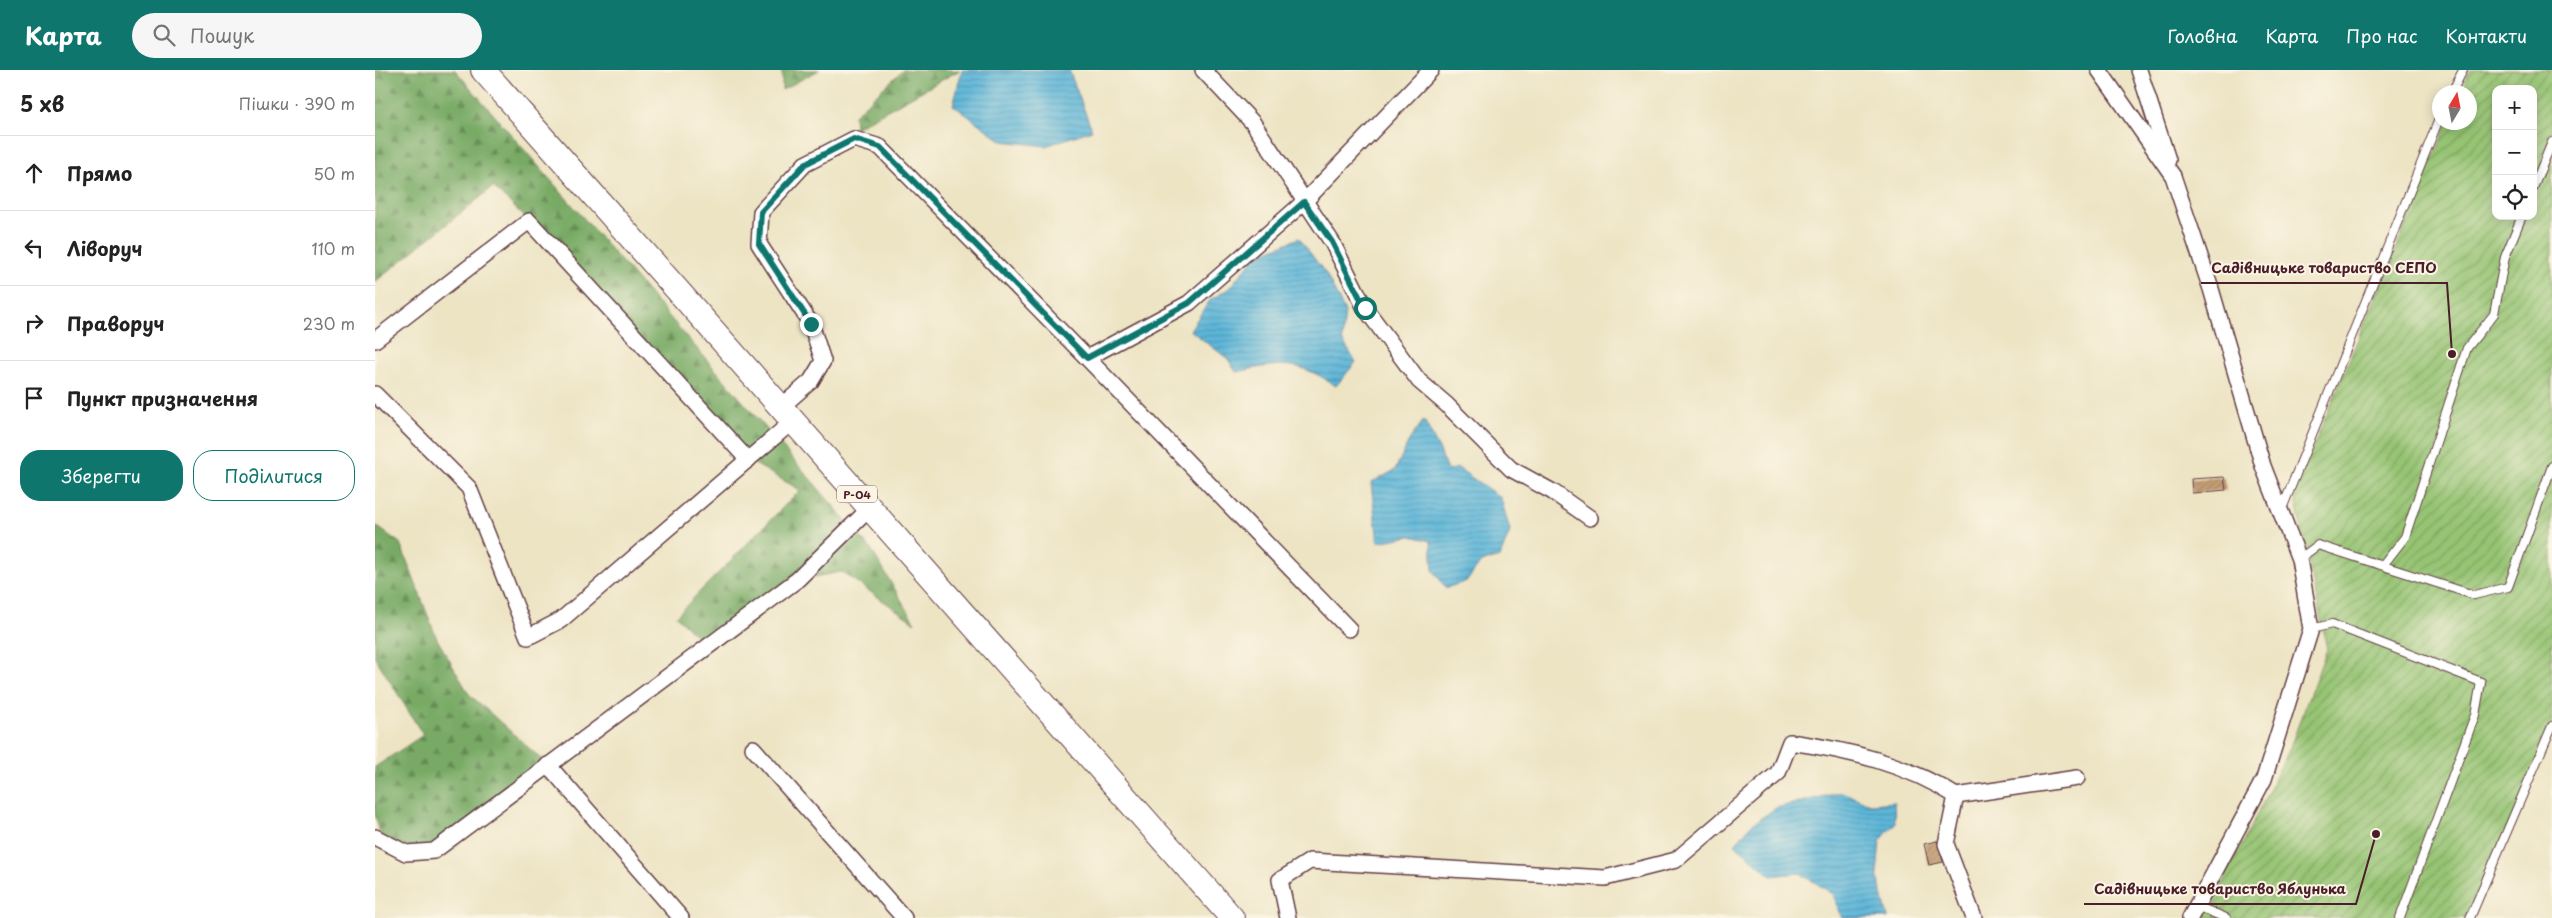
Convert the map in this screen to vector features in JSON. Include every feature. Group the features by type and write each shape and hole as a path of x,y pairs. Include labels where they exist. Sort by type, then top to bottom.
{"main road":[{"name":"Р-04","path":"483,70 1232,918"}],"street":[{"path":"1203,70 1253,123 1332,242 1365,308 1419,382 1447,405 1511,469 1553,492 1590,518"},
{"path":"1087,358 1189,303 1304,202 1431,70"},
{"path":"2099,70 2173,176"},
{"path":"2139,70 2211,289 2263,466 2282,509 2299,559 2311,629 2264,779 2193,912"},
{"path":"375,394 469,488 528,637 561,620 747,460 787,414 811,381 823,361 811,324 759,244 761,212 805,164 854,139 880,147 1349,629"},
{"path":"375,340 529,221 747,460"},
{"path":"375,837 406,853 434,851 797,580 870,508"},
{"path":"1288,918 1280,880 1310,861 1605,878 1676,860 1778,773 1790,742 1852,753 1930,779 1955,796 2077,778"},
{"path":"753,748 904,918"},
{"path":"548,765 681,918"},
{"path":"1955,796 1946,844 1974,918"}],"lane":[{"path":"2456,85 2463,70"},
{"path":"2282,509 2435,130"},
{"path":"2537,178 2552,142"},
{"path":"2384,564 2405,537 2467,348 2494,314 2505,257 2520,220"},
{"path":"2299,559 2318,545 2384,564 2474,595 2507,587 2552,466"},
{"path":"2311,629 2332,624 2481,682 2475,716 2400,918"},
{"path":"2470,918 2552,726"},
{"path":"2193,912 2226,918"}],"green space":[{"path":"375,70 455,70 871,549 915,623 842,572 797,580 707,647 676,616 800,490 748,460 529,221 493,187 375,282"},
{"path":"782,70 819,70 782,90"},
{"path":"903,70 960,70 855,128 854,115"},
{"path":"2470,70 2552,70 2552,725 2470,918 2205,918 2289,750 2327,649 2294,493 2445,130 2477,130 2477,85 2464,85"},
{"path":"375,525 400,543 437,639 469,694 548,765 434,851 382,841 375,814 375,767 423,735 375,657"}],"water":[{"path":"962,70 1069,70 1092,130 1046,146 1002,141 953,105"},
{"path":"1299,238 1326,274 1345,312 1342,340 1356,362 1336,386 1322,377 1299,367 1277,365 1236,372 1228,359 1190,330 1210,300 1228,289 1256,256"},
{"path":"1424,420 1441,453 1447,471 1458,468 1501,498 1510,531 1500,557 1481,562 1467,581 1446,588 1433,570 1431,541 1411,536 1378,542 1371,483 1395,470 1410,439"},
{"path":"1842,792 1870,804 1894,802 1895,823 1880,841 1877,874 1888,918 1842,918 1833,894 1800,873 1771,876 1735,844 1751,825 1776,808"}],"building":[{"path":"2224,477 2226,490 2192,493 2191,479"},
{"path":"1937,841 1943,862 1929,865 1924,844"}],"place":[{"name":"Садівницьке товариство СЕПО","path":"2452,354"},
{"name":"Садівницьке товариство Яблунька","path":"2376,834"}],"route":[{"path":"811,324 759,244 761,212 805,164 854,139 880,147 1087,358 1189,303 1304,202 1332,242 1365,308"}]}
